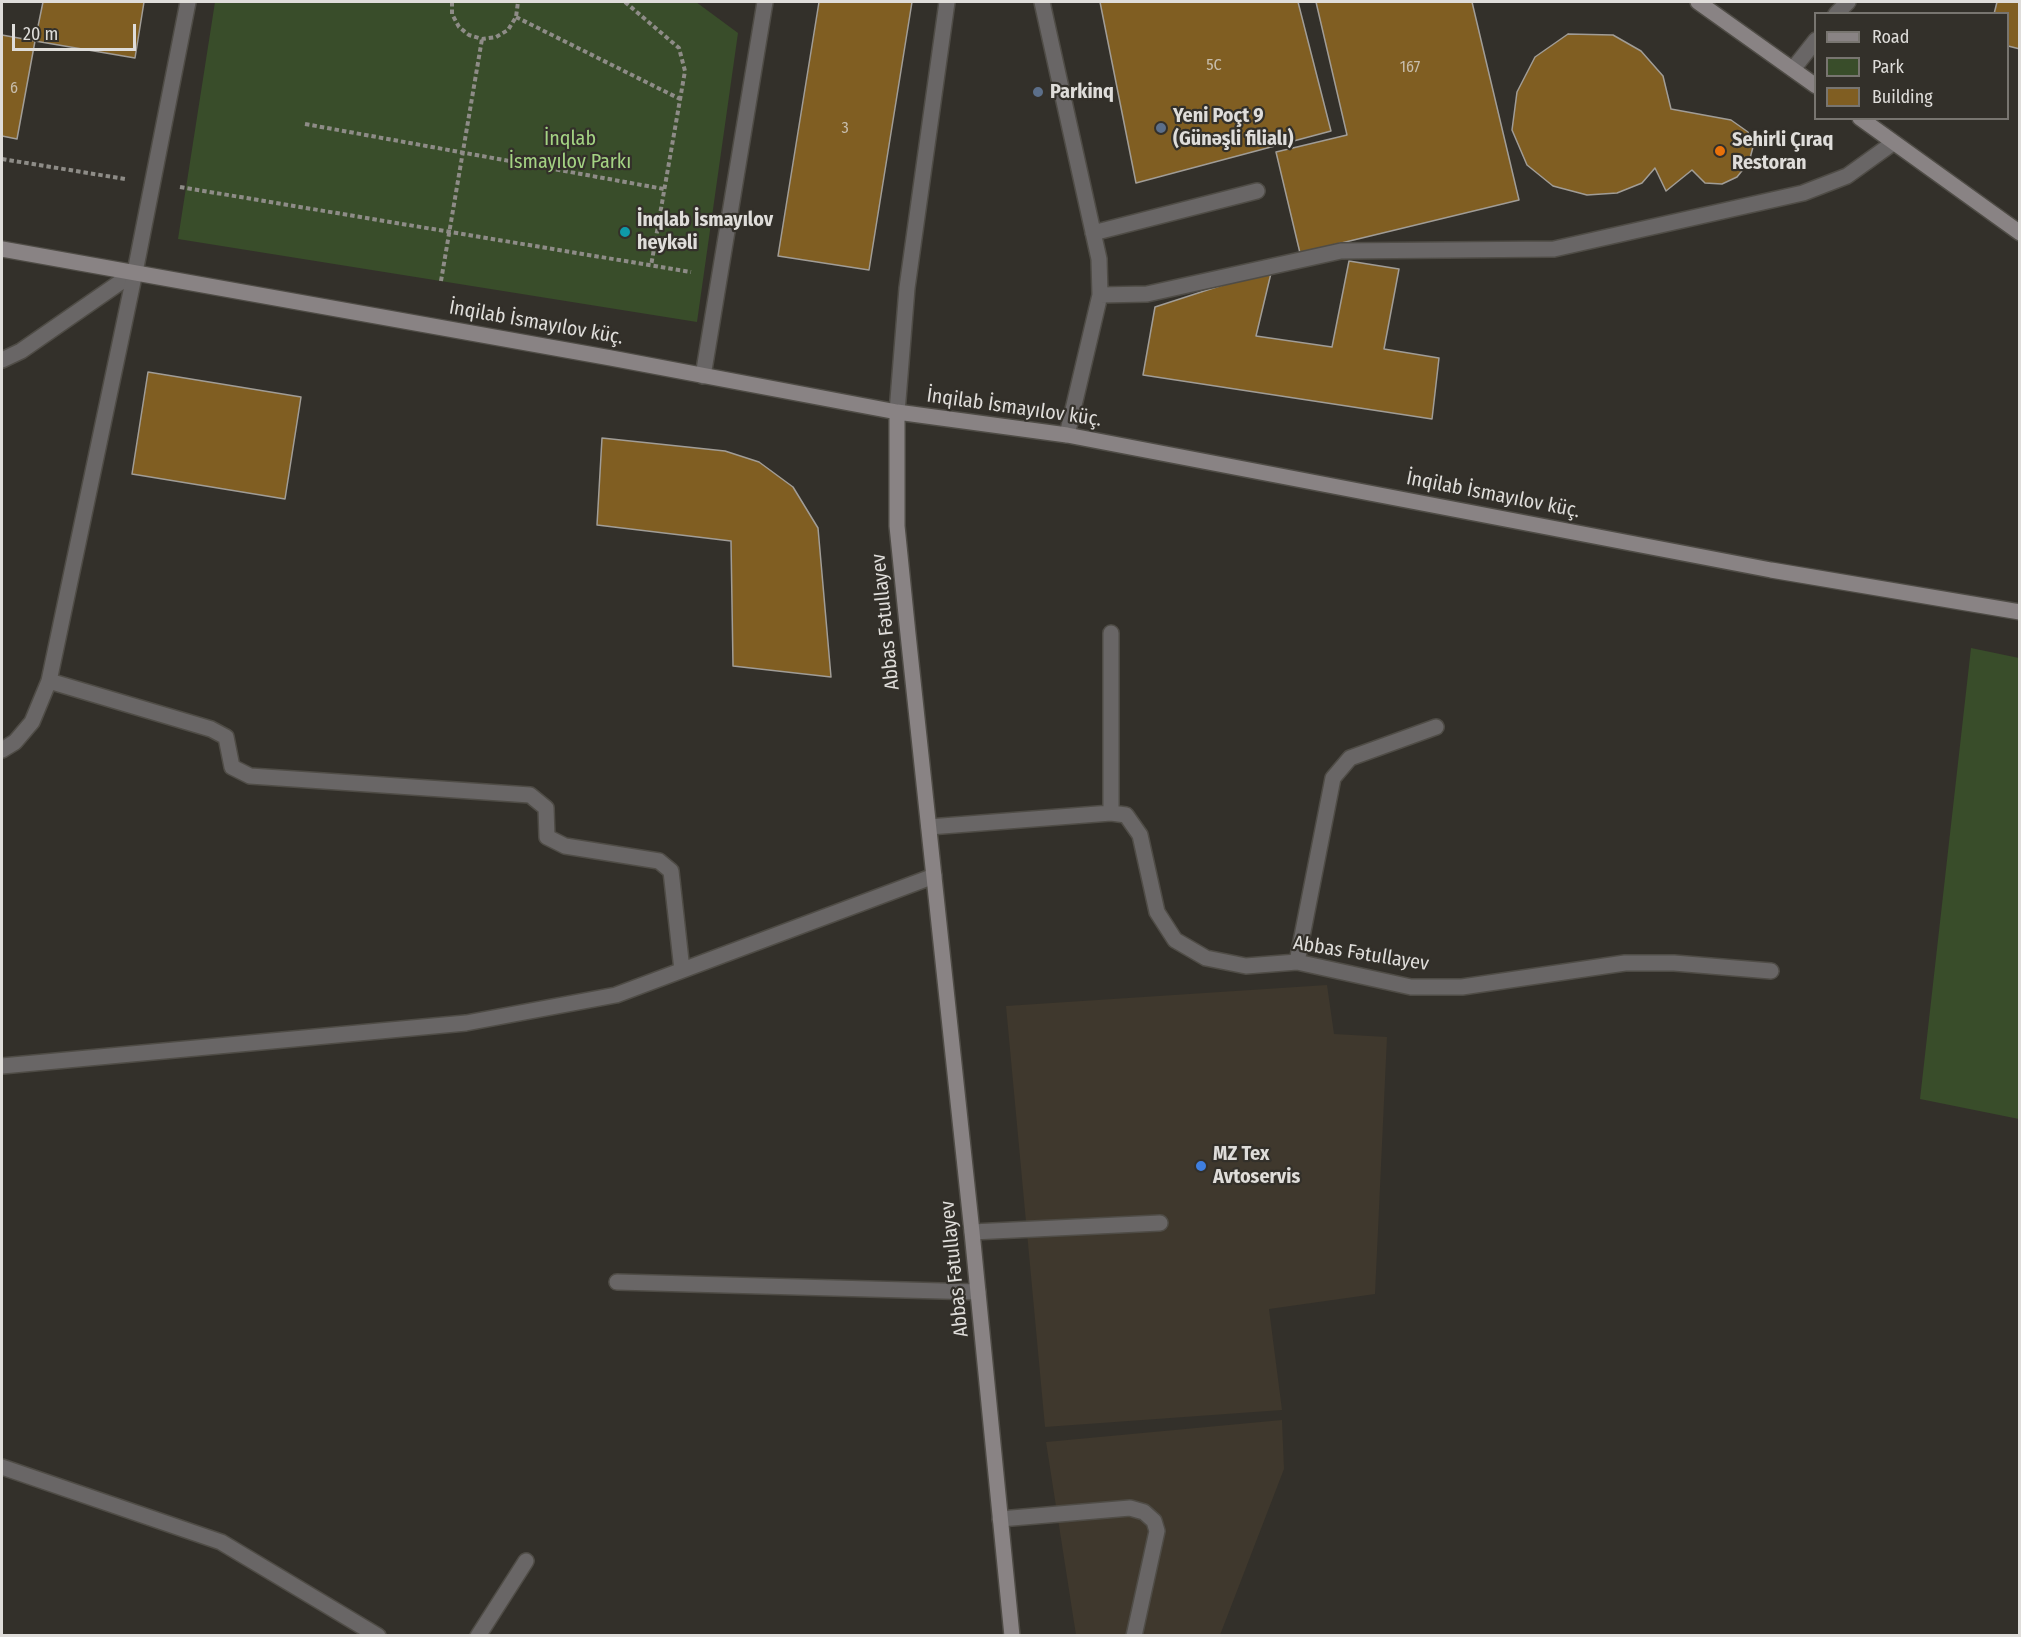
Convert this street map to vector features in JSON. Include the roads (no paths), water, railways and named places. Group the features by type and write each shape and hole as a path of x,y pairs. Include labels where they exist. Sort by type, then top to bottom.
{"main road":[{"path":"1698,2 1814,85"},
{"path":"1863,120 2019,233"},
{"name":"İnqilab İsmayılov küç.","path":"2,249 897,412 1067,435 1771,570 2019,612"},
{"name":"Abbas Fətullayev","path":"897,412 897,526 972,1232 1011,1635"}],"street":[{"path":"2,750 15,742 32,722 49,681 135,272 188,2"},
{"path":"703,376 765,2"},
{"path":"897,412 907,288 947,2"},
{"path":"1042,2 1099,259 1100,296 1067,435"},
{"path":"1793,69 1814,41"},
{"path":"1100,296 1147,294 1341,251 1554,249 1803,193 1847,176 1893,143"},
{"path":"1093,233 1257,191"},
{"path":"2,360 21,351 135,272"},
{"path":"929,827 1111,813 1111,633"},
{"path":"49,681 211,729 226,737 232,767 250,776 530,795 546,808 547,837 565,846 659,861 671,871 682,970"},
{"path":"1297,962 1333,778 1350,758 1436,727"},
{"name":"Abbas Fətullayev","path":"1111,813 1126,815 1140,835 1157,912 1175,940 1206,958 1246,966 1297,962 1411,987 1462,987 1625,963 1674,963 1771,971"},
{"path":"2,1066 466,1023 616,995 934,876"},
{"path":"972,1232 1160,1224"},
{"path":"617,1282 978,1292"},
{"path":"2,1467 221,1542 378,1635"},
{"path":"1000,1519 1130,1508 1144,1512 1154,1521 1157,1531 1134,1635"},
{"path":"478,1635 526,1561"}],"place":[{"name":"Parkinq","path":"1038,92"},
{"name":"Yeni Poçt 9 (Günəşli filialı)","path":"1161,128"},
{"name":"Sehirli Çıraq Restoran","path":"1720,151"},
{"name":"İnqlab İsmayılov heykəli","path":"625,232"},
{"name":"MZ Tex Avtoservis","path":"1201,1166"}],"park label":[{"name":"İnqlab İsmayılov Parkı","path":"570,150"}]}
